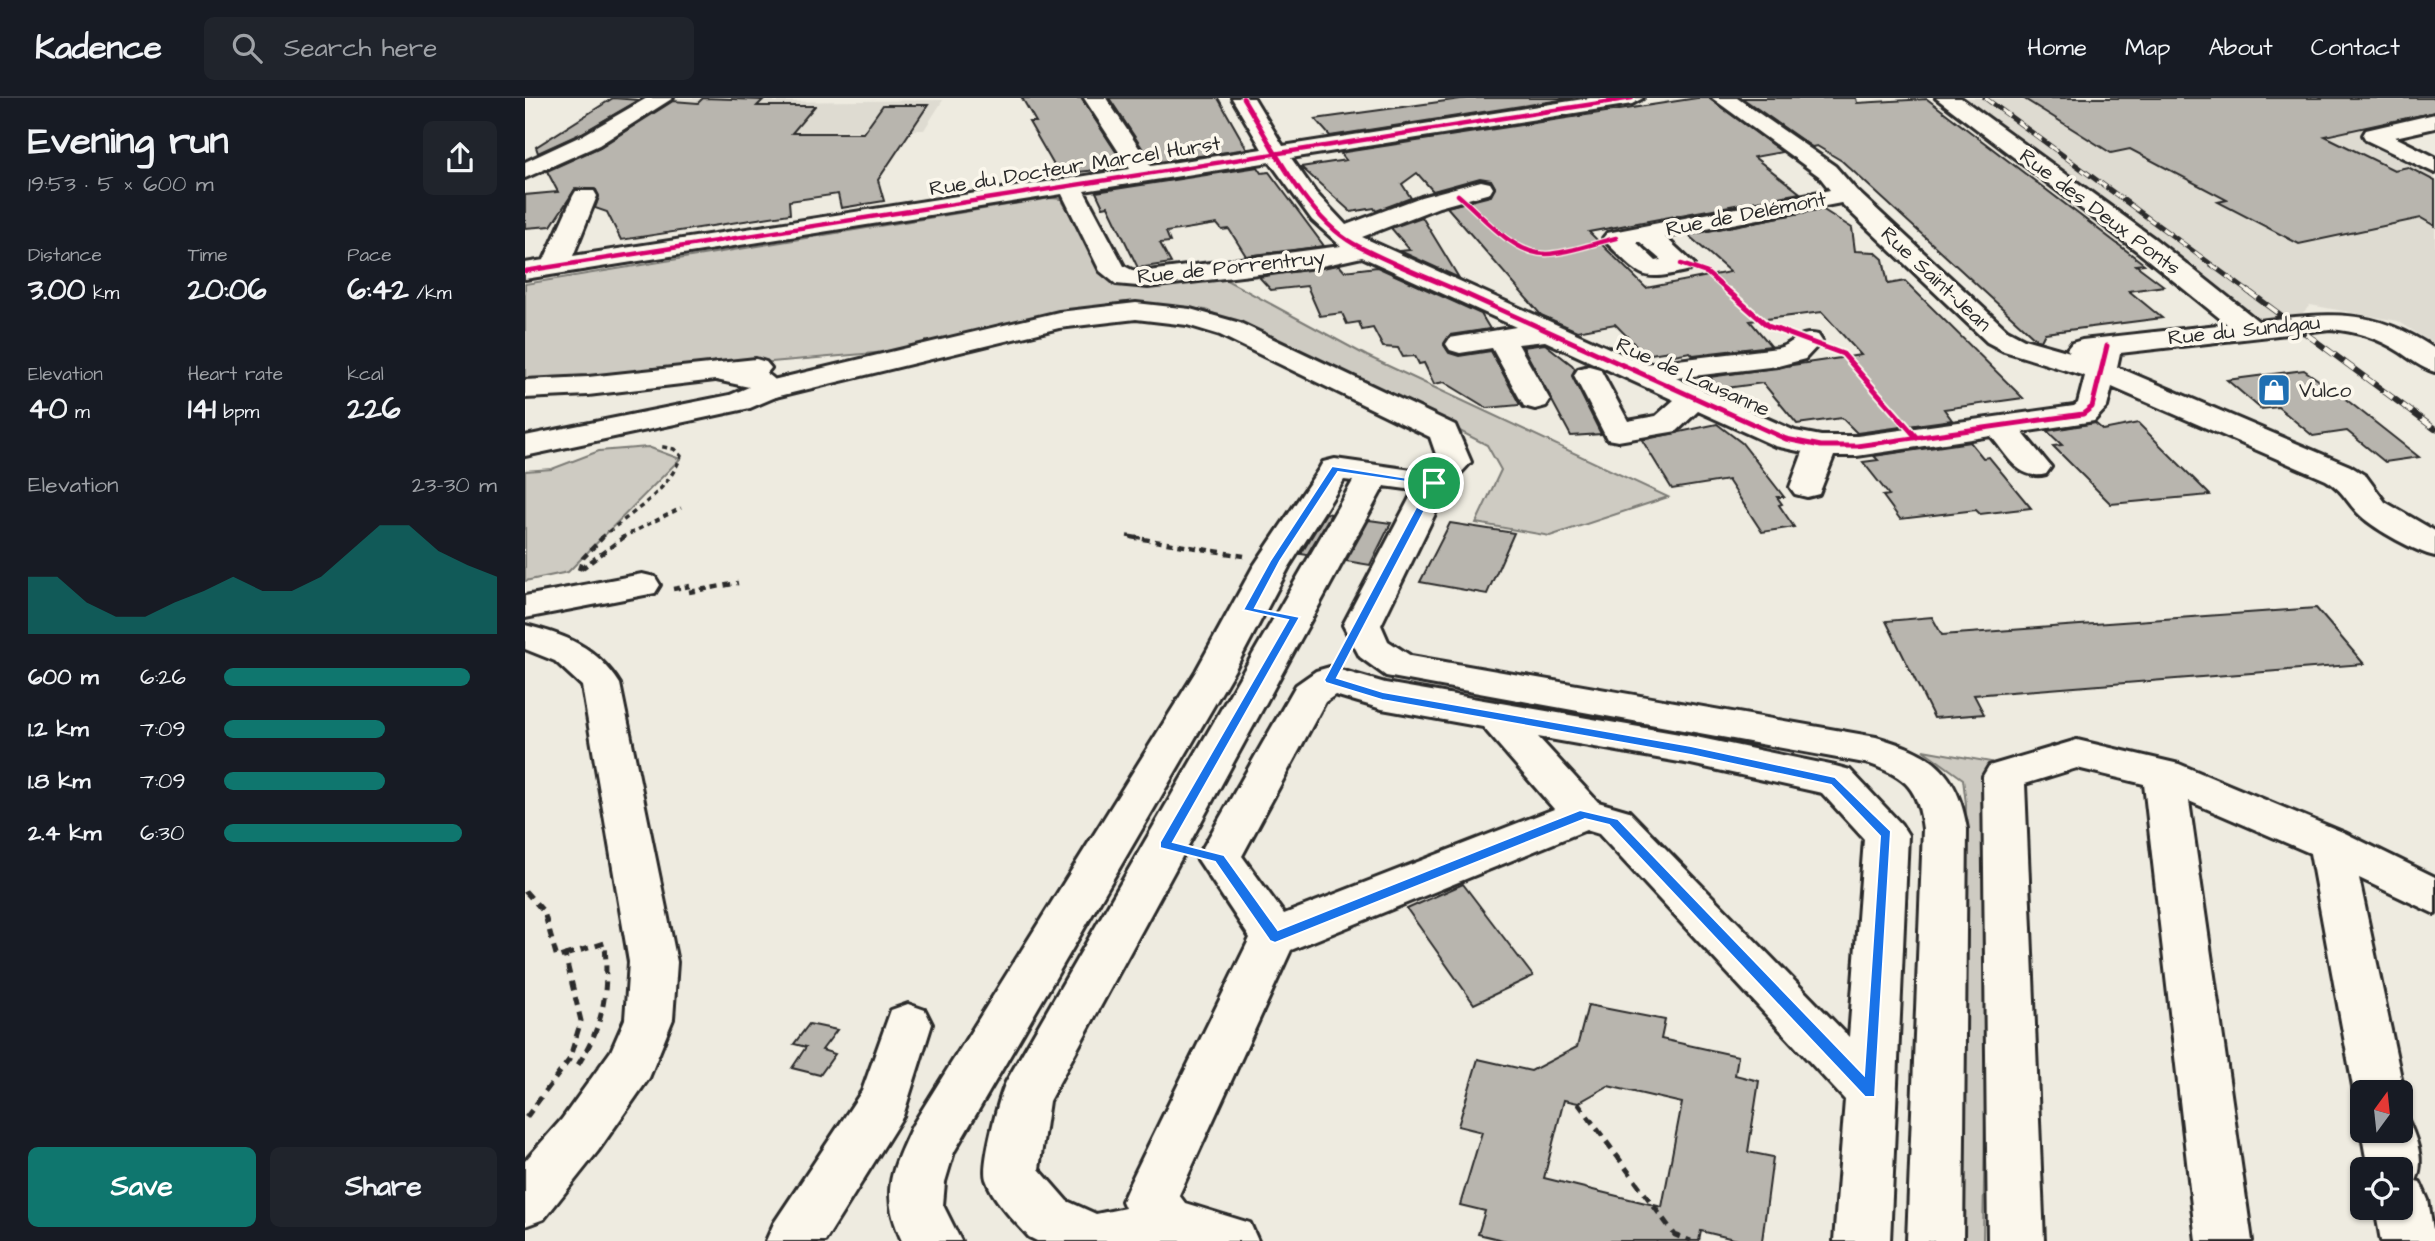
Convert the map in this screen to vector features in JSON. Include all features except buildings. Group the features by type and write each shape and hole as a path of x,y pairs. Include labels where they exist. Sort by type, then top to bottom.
{"main road":[{"path":"527,165 591,140 662,98"},
{"path":"1095,98 1144,173"},
{"name":"Rue de Lausanne","path":"1243,98 1276,153 1352,242 1786,439 1821,446 1857,446 2001,428 2083,414 2092,407 2104,359"},
{"name":"Rue du Docteur Marcel Hurst","path":"525,271 1632,98"},
{"name":"Rue Saint-Jean","path":"1723,98 1827,171 1847,195 1987,329 2014,345 2043,354"},
{"name":"Rue des Deux Ponts","path":"1948,98 2104,214 2251,329"},
{"path":"2435,121 2374,135 2435,166"},
{"name":"Rue de Porrentruy","path":"1069,185 1112,271 1126,278 1148,279 1317,259 1418,207 1481,188"},
{"name":"Rue de Delémont","path":"1645,233 1847,195"},
{"path":"555,266 586,196"},
{"path":"525,446 739,402 767,390 1098,313 1136,311 1190,317 1230,329 1444,432 1455,462 1434,483 1330,680 1310,694 1219,858"},
{"name":"Rue du Sundgau","path":"2043,354 2104,359 2251,329 2312,321 2367,325 2391,332 2435,363"},
{"path":"1460,344 1552,331"},
{"path":"1501,338 1535,400"},
{"path":"1641,373 1778,357 1795,353 1808,341"},
{"path":"525,389 588,386 856,359 895,360"},
{"path":"2104,359 2354,482 2373,509 2435,546"},
{"path":"718,372 757,377 767,390"},
{"path":"1589,375 1618,432 1666,424 1696,396"},
{"path":"2001,428 2035,467"},
{"path":"1807,487 1821,446"},
{"path":"1355,471 1434,483"},
{"path":"933,1241 919,1225 915,1183 931,1143 1215,671 1275,561 1355,471"},
{"path":"1230,1241 1168,1224 1095,1240 1048,1219 1011,1176 1024,1098 1295,617 1355,471"},
{"path":"525,607 642,585"},
{"path":"1248,610 1295,617"},
{"path":"1361,625 1373,648 1400,667 1875,751 1901,759 1925,773 1942,802 1945,829 1935,1241"},
{"path":"525,637 560,645 582,659 601,684 653,962 649,1019 631,1063 580,1135 525,1201"},
{"path":"1265,670 1330,680 1382,696 1691,750 1835,781 1886,835 1862,1241"},
{"path":"1495,715 1584,814 1613,822 1870,1092"},
{"path":"2016,1241 2004,776 2077,754 2164,774 2330,844 2435,897"},
{"path":"2164,774 2224,1241"},
{"path":"1168,1224 1149,1201 1247,989 1275,937 1584,814"},
{"path":"2330,844 2377,1080"},
{"path":"1165,845 1219,858 1275,937"},
{"path":"794,1241 885,1100 908,1024"},
{"path":"2405,1220 2409,1241"}],"path":[{"path":"647,445 674,449 681,456 680,467 661,489 590,549 578,564 579,571 622,536 649,520 681,508"},
{"path":"1126,536 1275,561"},
{"path":"689,592 739,583"},
{"path":"525,891 544,912 557,958 605,943 608,1003 596,1039 573,1072"},
{"path":"525,1119 569,1060 581,1021 565,955"},
{"path":"1579,1103 1675,1235 1691,1241"}],"shaded area":[{"path":"675,98 775,98 774,102 943,100 924,130 619,135"},
{"path":"1958,98 2435,98 2435,126 2396,133 2392,139 2435,160 2435,345 2398,321 2310,305 2302,314 2256,318"},
{"path":"1051,198 1061,199 1113,285 1131,287 1219,276 1367,356 1668,497 1550,536 1476,523 1501,470 1487,445 1419,410 1206,310 1125,302 1058,313 898,351 551,381 525,378 525,284"},
{"path":"648,447 680,459 568,572 525,581 525,471 552,469 599,451"},
{"path":"1923,750 1991,762 1983,1241 1957,1241 1966,804 1963,779"}],"railway":[{"path":"1985,98 2250,293"},
{"path":"2248,291 2435,429"}],"cycle path":[{"path":"1243,98 1306,197 1337,231 1353,243 1786,439 1821,446 1857,446 2083,414 2092,407 2107,346"},
{"path":"525,271 1632,98"},
{"path":"1458,195 1510,240 1534,251 1547,254 1616,238"},
{"path":"1681,264 1707,273 1768,326 1843,354 1917,438"}],"place":[{"name":"Vulco","path":"2274,390"}],"route":[{"path":"1335,468 1434,483 1330,680 1382,696 1691,750 1835,781 1886,835 1870,1092 1613,822 1596,816 1584,814 1275,937 1219,858 1165,845 1295,617 1248,610 1275,561 1335,468"}]}
